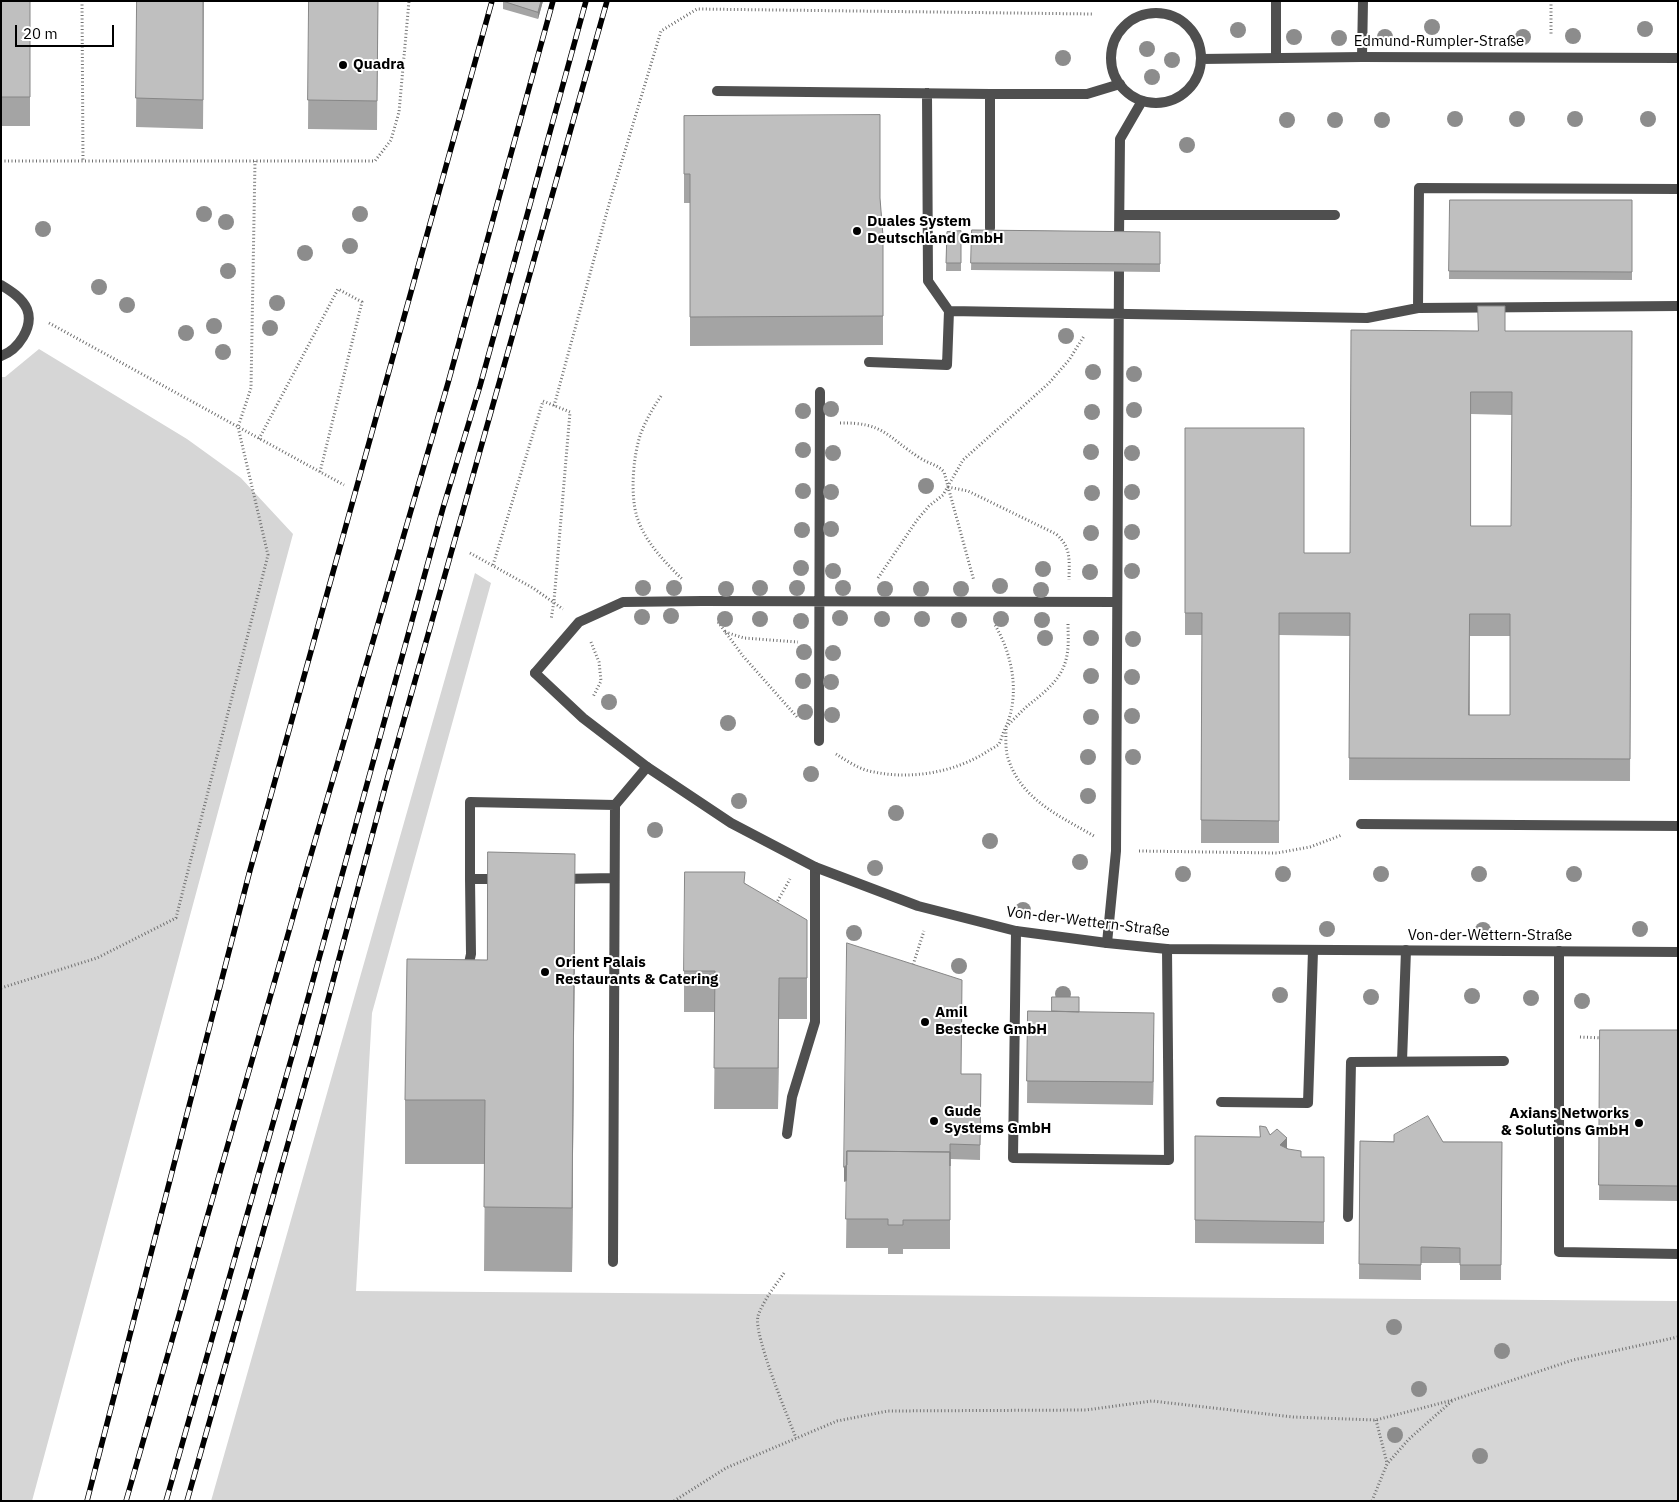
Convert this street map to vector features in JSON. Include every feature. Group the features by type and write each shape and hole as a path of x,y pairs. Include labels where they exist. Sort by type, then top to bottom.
{"street":[{"path":"1276,1 1276,58"},
{"path":"1362,57 1363,1"},
{"path":"1152,13 1164,14 1176,18 1186,25 1194,35 1199,46 1201,59 1192,85 1182,95 1170,101 1156,103 1142,101 1130,95 1120,84 1114,74 1112,51 1115,40 1121,30 1130,22 1140,16 1152,13"},
{"name":"Edmund-Rumpler-Straße","path":"1201,59 1362,57 1678,58"},
{"path":"717,91 1087,94 1120,84"},
{"path":"869,362 947,365 949,311 928,281 927,93"},
{"path":"990,94 990,228"},
{"path":"1120,239 1120,139 1142,101"},
{"path":"1418,308 1419,188 1678,189"},
{"path":"1120,214 1335,215"},
{"path":"1107,943 1116,851 1119,271"},
{"path":"1,285 13,292 22,301 27,310 28,325 22,339 9,353 1,356"},
{"path":"949,311 1367,318 1418,308 1678,306"},
{"path":"819,741 820,392"},
{"path":"579,622 623,602 1117,602"},
{"name":"Von-der-Wettern-Straße","path":"579,622 535,673 583,718 647,767 731,823 815,867 918,906 1016,931 1167,949 1678,952"},
{"path":"613,1262 614,805 647,767"},
{"path":"461,984 469,968 471,954 470,802 614,805"},
{"path":"1361,824 1678,826"},
{"path":"787,1134 792,1097 814,1022 815,867"},
{"path":"556,879 613,878"},
{"path":"470,879 508,879"},
{"path":"1016,931 1013,1158 1169,1160 1167,949"},
{"path":"1402,1061 1406,950"},
{"path":"1220,1102 1308,1103 1313,951"},
{"path":"1559,951 1559,1252 1678,1254"},
{"path":"1348,1217 1350,1062 1504,1061"}],"path":[{"path":"82,1 82,161"},
{"path":"1,161 375,161 391,140 399,112 410,1"},
{"path":"1551,1 1551,57"},
{"path":"1,988 96,958 176,918 268,555 238,427 252,388 255,161"},
{"path":"259,439 338,289 362,302 320,472"},
{"path":"27,310 344,485"},
{"path":"865,601 902,540 930,506 948,488 963,460 1019,412 1049,383 1077,348 1095,312"},
{"path":"493,565 542,401 570,412 554,602"},
{"path":"948,488 968,491 1056,534 1068,547 1069,602 1067,654 1064,666 1056,681 1044,694 1025,708 1006,727 1007,757 1014,774 1023,788 1041,805 1116,851 1277,853 1310,847 1346,833 1361,824"},
{"path":"470,553 554,602 579,622 589,637 599,662 601,681 583,718"},
{"path":"725,632 744,638 819,642"},
{"path":"773,908 800,860"},
{"path":"911,969 932,909"},
{"path":"1559,1036 1608,1038"},
{"path":"784,1273 758,1318 761,1343 796,1438"},
{"path":"674,1501 726,1468 796,1438 837,1421 888,1411 1086,1410 1152,1401 1293,1417 1376,1420 1453,1400 1573,1360 1678,1337"},
{"path":"1372,1501 1387,1464 1409,1439 1453,1400"},
{"path":"1376,1420 1387,1464"}],"shaded area":[{"path":"39,349 187,439 241,478 293,534 32,1501 1,1501 1,377 5,377"},
{"path":"475,573 491,583 372,1013 356,1291 1678,1301 1678,1501 211,1501"}],"building":[{"path":"1,1 30,1 30,97 1,97"},
{"path":"137,1 203,1 203,100 136,98"},
{"name":"Quadra","path":"309,1 378,1 377,101 308,100"},
{"path":"503,1 541,1 538,12"},
{"path":"880,115 883,316 690,317 690,174 684,174 684,116"},
{"path":"1450,200 1632,200 1632,272 1449,271"},
{"path":"972,230 1160,232 1160,264 971,263"},
{"path":"961,231 961,263 946,263 947,232"},
{"path":"1478,306 1505,306 1505,331 1632,331 1630,759 1349,758 1350,613 1279,613 1279,821 1201,820 1202,613 1185,613 1185,428 1304,428 1304,553 1350,553 1351,330 1478,331","holes":["1471,392 1512,392 1511,526 1471,526","1470,614 1510,614 1510,715 1469,715"]},
{"path":"488,852 575,854 572,1208 484,1207 485,1100 405,1100 407,959 487,960"},
{"path":"685,872 745,872 744,883 807,920 807,978 779,978 778,1068 714,1068 715,971 684,971"},
{"path":"847,943 962,980 961,1074 981,1074 980,1145 950,1144 950,1152 847,1151 847,1165 844,1167"},
{"path":"1052,997 1079,997 1079,1012 1052,1011"},
{"path":"1028,1011 1154,1013 1153,1082 1027,1081"},
{"name":"Axians Networks & Solutions GmbH","path":"1600,1030 1678,1030 1678,1186 1599,1185"},
{"path":"1428,1116 1443,1142 1502,1142 1501,1265 1460,1265 1460,1248 1421,1247 1421,1265 1359,1264 1360,1141 1394,1142 1394,1135"},
{"path":"1260,1126 1266,1127 1270,1135 1277,1129 1287,1138 1280,1145 1288,1149 1301,1151 1301,1157 1324,1157 1324,1222 1195,1220 1195,1136 1260,1137"},
{"path":"847,1151 950,1152 950,1220 903,1220 903,1225 888,1225 888,1219 846,1219"}],"railway":[{"path":"87,1501 249,874 492,1"},
{"path":"126,1501 448,383 553,1"},
{"path":"166,1501 296,1042 443,508 480,386 586,1"},
{"path":"187,1501 315,1048 387,780 607,1"}],"place":[{"name":"Quadra","path":"343,65"},
{"name":"Duales System Deutschland GmbH","path":"857,231"},
{"name":"Orient Palais Restaurants & Catering","path":"545,972"},
{"name":"Amil Bestecke GmbH","path":"925,1022"},
{"name":"Gude Systems GmbH","path":"934,1121"},
{"name":"Axians Networks & Solutions GmbH","path":"1639,1123"}]}
